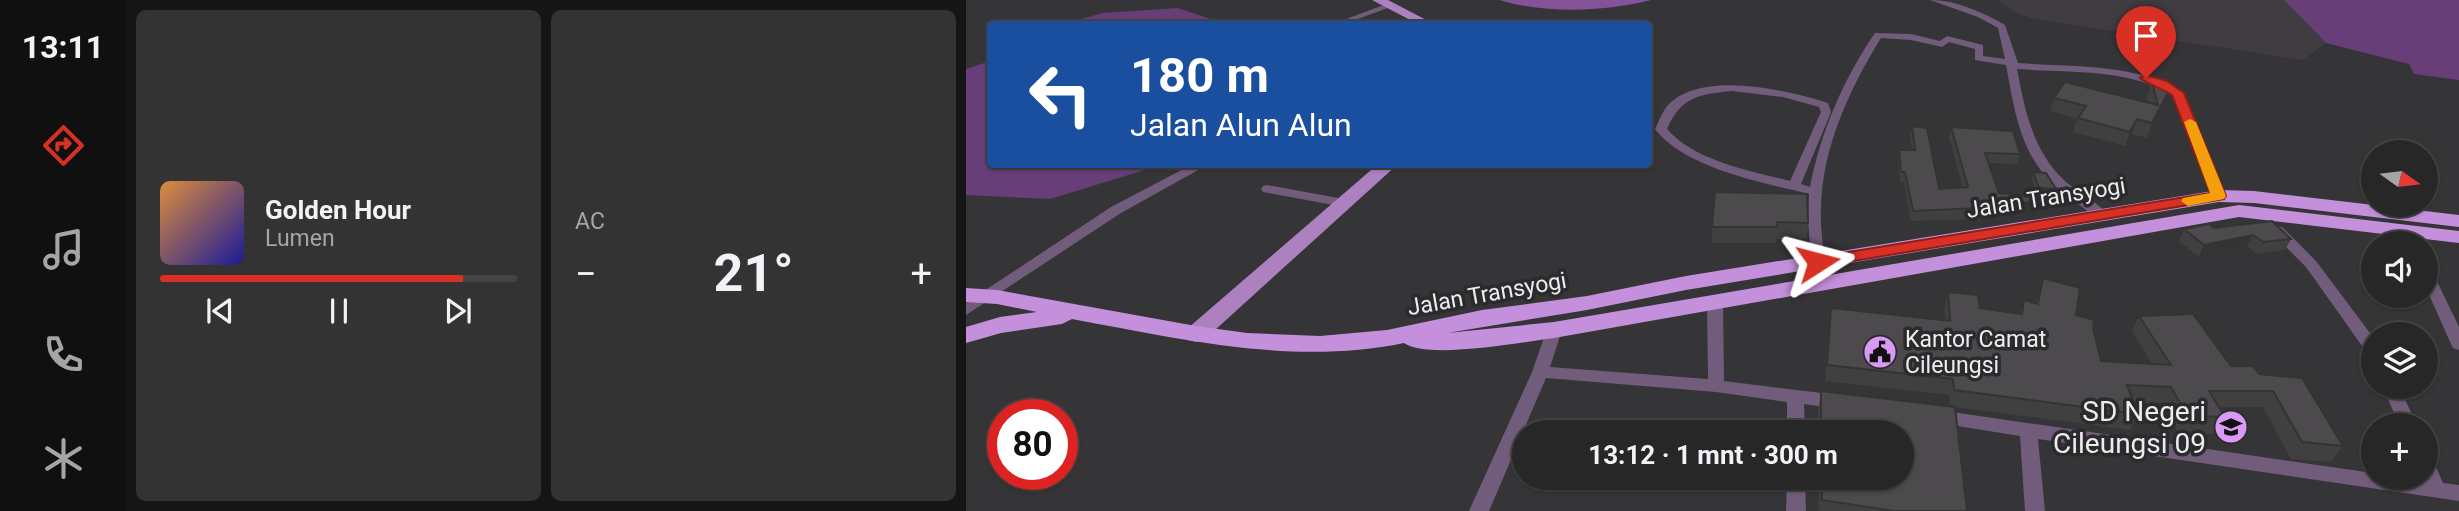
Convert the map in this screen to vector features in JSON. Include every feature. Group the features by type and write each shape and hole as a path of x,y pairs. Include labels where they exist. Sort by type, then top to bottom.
{"highway":[{"name":"Jalan Transyogi","path":"1387,338 1482,318 1587,303 1686,283 2219,196 2254,197 2459,221"},
{"name":"Jalan Transyogi","path":"1387,338 1451,342 1553,330 2219,214 2258,212 2375,231"},
{"name":"Jalan Transyogi","path":"2438,237 2459,237"},
{"path":"972,300 998,297 1078,314 1247,341 1320,344 1387,338"},
{"path":"966,335 1000,325 1078,314"}],"main road":[{"path":"1378,0 1421,21"},
{"path":"1196,334 1384,168"}],"street":[{"path":"1934,0 1994,20 2002,27 2014,64 2025,129 2036,154 2065,187 2102,215"},
{"path":"1351,21 1401,10"},
{"path":"1818,262 1814,224 1815,192 1836,116 1863,58 1880,34 1942,44 1947,39 1980,47 1978,58 2146,78 2172,88 2178,93 2219,196"},
{"path":"1794,186 1826,112 1824,105 1752,89 1719,89 1690,96 1675,104 1664,117 1661,129 1680,146 1709,160 1794,186 1815,192"},
{"path":"972,300 1115,210 1195,168"},
{"path":"1267,190 1344,203"},
{"path":"2258,212 2311,264 2361,333"},
{"path":"2438,299 2459,344"},
{"path":"1715,303 1716,386"},
{"path":"1479,511 1540,372 1553,330"},
{"path":"1540,372 1716,386 1850,404"},
{"path":"1796,396 1796,420"},
{"path":"1919,414 2361,478"},
{"path":"2028,430 2035,511"},
{"path":"2438,489 2458,494"},
{"path":"1796,490 1796,511"}],"shaded area":[{"path":"1499,0 1651,0 1575,10 1536,8"},
{"path":"1998,0 2284,0 2326,43 2303,60 2035,19 2014,12"},
{"path":"2284,0 2459,0 2459,80 2414,74 2409,64 2326,43"},
{"path":"1178,8 1216,21 1074,21 1103,13"},
{"path":"987,62 987,168 1151,168 1050,199 966,195 966,69"}],"building":[{"path":"2065,82 2158,105 2152,83 2172,85 2152,123 2137,119 2130,132 2078,118 2086,106 2054,98"},
{"path":"1912,126 1927,128 1939,189 1968,187 1951,127 2013,131 2020,154 1985,153 1999,193 2038,197 2039,200 1982,212 1979,208 1913,211 1905,172 1901,172 1899,150 1915,150"},
{"path":"2033,172 2046,173 2056,189 2039,188"},
{"path":"1715,192 1807,194 1808,223 1777,222 1777,227 1712,227"},
{"path":"2272,221 2291,239 2263,242 2253,235 2204,245 2184,229 2209,224 2214,228"},
{"path":"2043,278 2080,288 2076,315 2094,320 2093,328 2101,361 2171,365 2139,316 2193,314 2231,366 2253,366 2259,374 2302,378 2343,446 2302,442 2273,391 2209,391 2225,417 2187,416 2171,387 2127,385 2138,414 1954,390 1953,379 1827,365 1831,308 1950,321 1948,292 1978,295 1980,308 2022,314 2024,300 2038,304"},
{"path":"1821,391 1955,407 1967,511 1894,511 1822,500 1822,490 1914,490 1914,420 1821,420"}],"slow traffic":[{"path":"2188,201 2219,196 2190,122"}],"place":[{"name":"Kantor Camat Cileungsi","path":"1880,352"},
{"name":"SD Negeri Cileungsi 09","path":"2231,427"}],"route":[{"path":"1818,262 2219,196 2178,93 2162,83 2146,78"}]}
